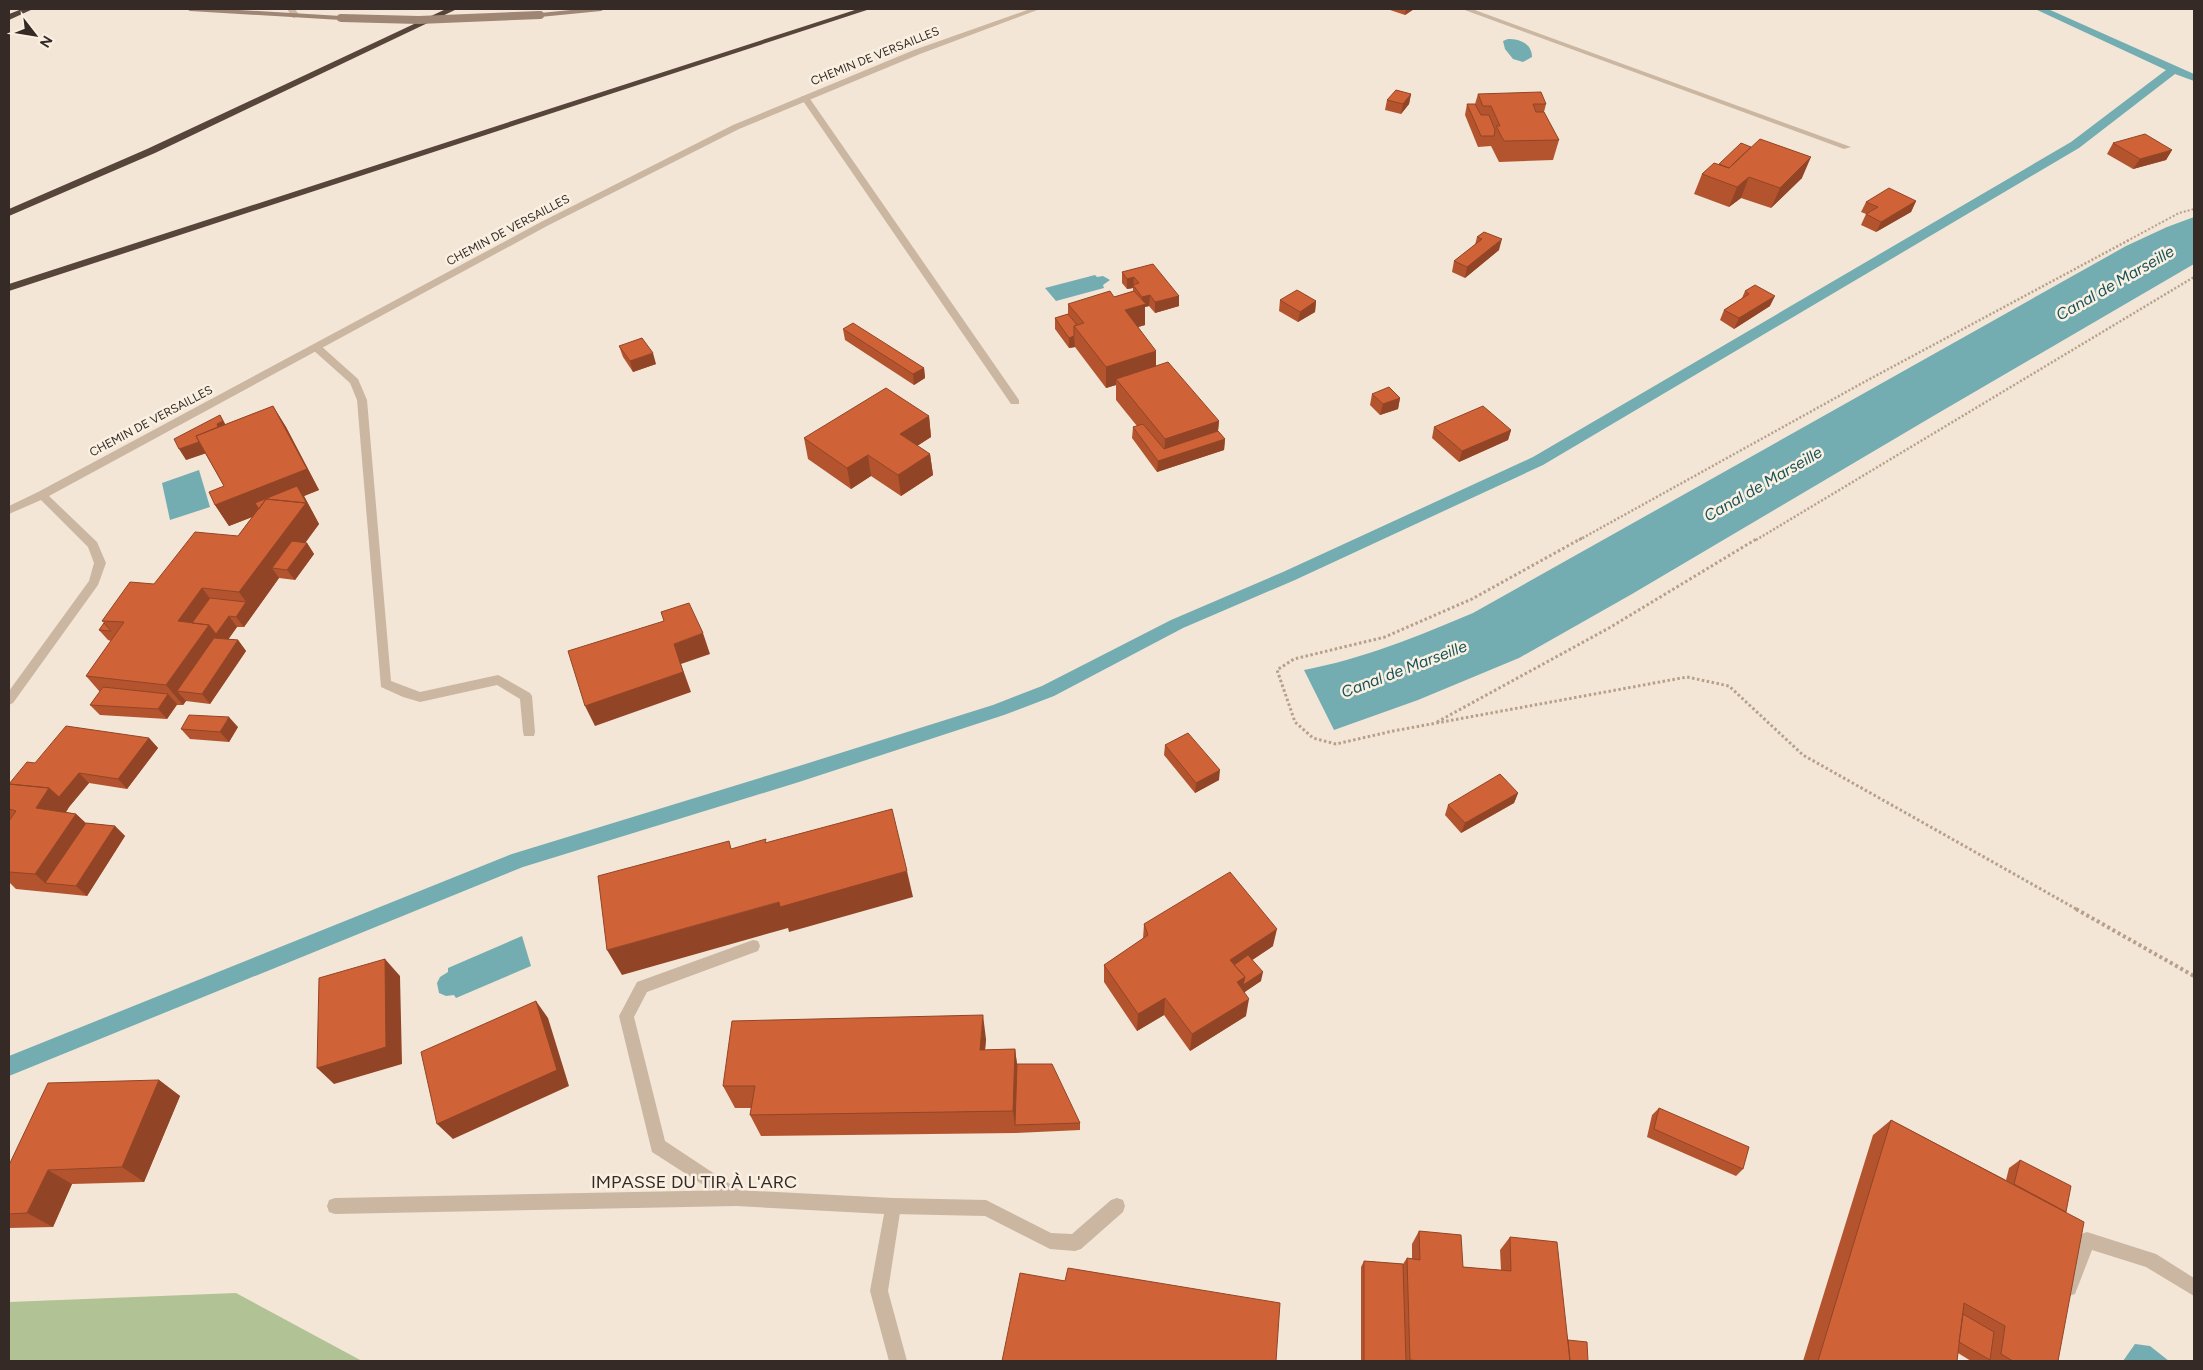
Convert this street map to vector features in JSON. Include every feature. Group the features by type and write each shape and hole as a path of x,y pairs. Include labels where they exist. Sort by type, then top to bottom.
{"highway":[{"path":"9,17 29,9"},
{"path":"9,213 151,151 453,9"},
{"path":"9,288 866,9"}],"main road":[{"path":"190,9 296,16 419,20 540,15 601,9"}],"street":[{"path":"291,9 296,16"},
{"name":"CHEMIN DE VERSAILLES","path":"9,510 42,495 544,224 736,127 916,52 1036,9"},
{"path":"1466,9 1847,147"},
{"path":"805,98 1016,402"},
{"path":"316,347 354,381 362,400 385,684 406,694 420,697 498,680 526,696 529,732"},
{"path":"9,700 94,582 100,563 93,545 42,495"},
{"path":"736,1198 658,1146 626,1016 642,987 754,946"},
{"name":"IMPASSE DU TIR À L'ARC","path":"335,1206 736,1198 893,1206 986,1208 1050,1241 1075,1242 1117,1206"},
{"path":"893,1206 878,1291 898,1361"},
{"path":"2066,1304 2070,1286 2087,1240 2150,1260 2194,1288"}],"path":[{"path":"2194,209 2179,213 1866,381 1472,599 1385,636 1294,660 1277,670 1295,722 1313,738 1336,744 1393,731 1687,676 1729,686 1803,755 2194,976"},
{"path":"1434,724 1609,628 2194,277"}],"green space":[{"path":"236,1293 362,1361 9,1361 9,1302"}],"water":[{"path":"1508,39 1527,45 1530,48 1532,57 1523,62 1513,59 1505,49 1503,41"},
{"name":"Canal de Marseille","path":"2194,217 2194,264 1632,594 1519,658 1418,700 1334,730 1304,670 1369,653 1473,613 2126,246"},
{"path":"1095,275 1097,277 1103,276 1110,280 1103,285 1104,288 1056,301 1045,288"},
{"path":"199,470 210,507 170,520 162,483"},
{"path":"522,936 531,966 456,998 454,995 446,996 439,993 437,983 440,977 448,972 448,968"},
{"path":"2135,1344 2150,1346 2169,1361 2123,1361"}],"building":[{"path":"1396,90 1411,94 1403,104 1387,100"},
{"path":"1541,92 1546,104 1533,104 1536,112 1544,112 1559,140 1504,141 1496,126 1500,126 1491,106 1483,106 1478,94"},
{"path":"1467,104 1475,104 1481,115 1489,115 1495,130 1494,136 1481,136"},
{"path":"2145,134 2172,150 2140,159 2113,143"},
{"path":"1760,139 1811,157 1780,188 1749,177 1737,187 1702,174 1714,163 1729,168"},
{"path":"1741,143 1751,147 1729,168 1719,164"},
{"path":"1889,188 1916,201 1881,222 1866,214 1878,207 1866,202"},
{"path":"1484,232 1502,239 1467,267 1454,261 1482,239 1477,237"},
{"path":"1153,264 1179,296 1155,302 1150,295 1142,297 1133,285 1139,283 1134,277 1127,279 1122,272"},
{"path":"1755,285 1775,296 1739,318 1724,310 1749,294 1745,291"},
{"path":"1297,290 1316,301 1300,312 1280,300"},
{"path":"1110,291 1114,297 1134,291 1146,304 1125,310 1156,351 1106,367 1074,326 1084,323 1068,304"},
{"path":"1068,314 1077,325 1074,326 1074,336 1069,338 1055,318"},
{"path":"853,323 924,368 913,374 843,329"},
{"path":"642,338 653,353 630,361 619,346"},
{"path":"1168,362 1219,421 1165,439 1116,379"},
{"path":"1389,387 1400,398 1383,404 1372,394"},
{"path":"886,388 929,416 900,434 930,454 898,475 868,455 847,468 804,438"},
{"path":"273,406 307,469 215,505 209,492 224,486 196,436"},
{"path":"1483,406 1511,430 1462,451 1434,427"},
{"path":"220,415 223,421 217,424 218,427 196,436 199,442 179,449 174,439"},
{"path":"1143,424 1164,449 1218,431 1225,439 1158,461 1133,427"},
{"path":"297,486 312,513 306,503 266,499 259,509 255,503"},
{"path":"266,499 306,503 239,592 202,588 178,621 209,625 166,685 86,676 124,622 102,621 130,582 154,584 195,532 238,536"},
{"path":"292,541 307,543 287,570 272,568"},
{"path":"210,598 246,602 236,617 229,616 216,634 209,625 192,623"},
{"path":"689,603 703,633 674,644 683,672 585,706 568,651 664,621 661,612"},
{"path":"104,623 111,631 99,630"},
{"path":"214,638 238,640 202,694 177,691"},
{"path":"103,687 168,694 158,709 90,705"},
{"path":"189,715 229,717 220,732 181,729"},
{"path":"66,726 149,738 118,779 79,773 59,797 49,788 9,784 27,762 35,763"},
{"path":"1188,733 1220,770 1196,783 1165,745"},
{"path":"1500,774 1518,793 1465,823 1448,805"},
{"path":"9,784 49,788 36,808 76,814 35,874 9,872 9,821 16,811 9,809"},
{"path":"892,809 907,871 780,907 779,902 607,950 598,876 729,841 731,849 766,839 765,843"},
{"path":"86,823 115,826 76,886 45,883"},
{"path":"1230,872 1277,929 1230,960 1245,977 1237,982 1249,999 1192,1034 1165,998 1138,1014 1104,965 1148,935 1144,924"},
{"path":"1248,955 1263,972 1243,985 1245,977 1234,965"},
{"path":"385,959 386,1047 317,1068 319,978"},
{"path":"536,1001 557,1070 437,1124 421,1052"},
{"path":"983,1015 980,1050 1015,1049 1013,1111 750,1115 755,1086 723,1086 732,1021"},
{"path":"1017,1064 1052,1064 1080,1123 1015,1125"},
{"path":"159,1080 122,1167 48,1170 27,1213 9,1214 9,1165 48,1083"},
{"path":"1659,1108 1749,1147 1743,1169 1654,1129"},
{"path":"1891,1120 2084,1222 2058,1361 2013,1361 2001,1354 2005,1326 1964,1303 1957,1361 1818,1361"},
{"path":"2020,1160 2071,1186 2066,1212 2014,1184"},
{"path":"1419,1231 1461,1235 1463,1267 1511,1271 1510,1237 1557,1242 1570,1361 1410,1360 1407,1258 1420,1260"},
{"path":"1364,1261 1403,1264 1406,1361 1364,1361"},
{"path":"1068,1268 1280,1303 1276,1361 1002,1361 1020,1273 1065,1281"},
{"path":"1963,1314 1994,1332 1990,1360 1959,1342"},
{"path":"1568,1340 1587,1342 1588,1361 1570,1361"}],"waterway":[{"path":"2040,9 2174,69"},
{"path":"9,1066 519,860 799,774 998,710 1048,691 1177,624 1289,576 1538,461 2075,145 2174,69"},
{"path":"2174,69 2194,78"}]}
